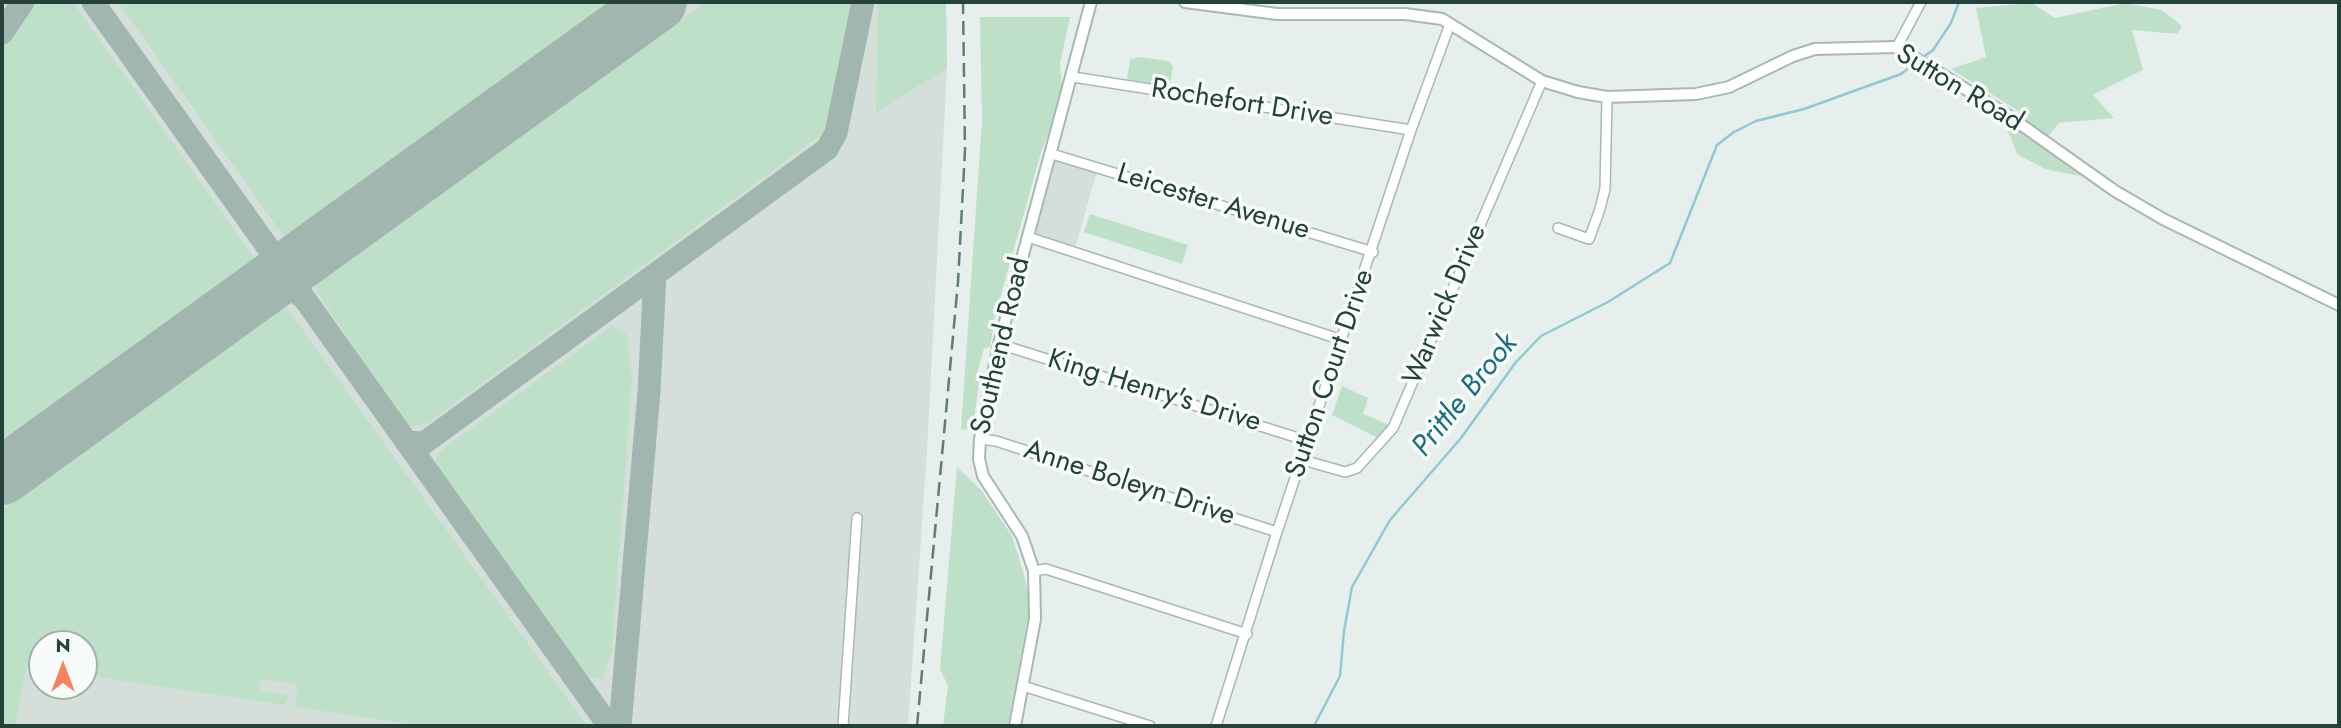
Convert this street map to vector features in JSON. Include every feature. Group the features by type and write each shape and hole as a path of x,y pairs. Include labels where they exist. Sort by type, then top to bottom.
{"street":[{"name":"Southend Road","path":"1015,726 1035,619 1034,571 1022,536 984,476 979,459 980,439 999,344 1073,77 1085,18 1091,2"},
{"name":"Sutton Road","path":"1185,2 1277,14 1416,15 1450,24 1542,81 1577,92 1607,97 1696,94 1729,87 1793,56 1815,49 1897,47 2007,114 2115,191 2163,219 2339,305"},
{"path":"1897,47 1921,2"},
{"name":"Sutton Court Drive","path":"1216,726 1411,131 1450,24"},
{"name":"Rochefort Drive","path":"1073,77 1411,131"},
{"name":"Warwick Drive","path":"1303,460 1345,472 1357,468 1393,428 1542,81"},
{"path":"1558,228 1589,239 1600,212 1605,189 1607,97"},
{"name":"Leicester Avenue","path":"1052,154 1373,252"},
{"path":"1028,237 1342,340"},
{"name":"King Henry's Drive","path":"999,344 1308,441"},
{"name":"Anne Boleyn Drive","path":"980,439 996,441 1278,532"},
{"path":"844,726 858,518"},
{"path":"1034,571 1046,569 1247,634"},
{"path":"1023,686 1150,726"}],"shaded area":[{"path":"2,2 946,2 947,68 927,451 908,726 2,726"},
{"path":"1052,154 1098,168 1074,252 1028,237"}],"green space":[{"path":"31,2 73,2 259,265 2,451 2,45"},
{"path":"118,2 623,2 289,244"},
{"path":"706,2 856,2 831,128 428,423 411,427 403,421 312,284"},
{"path":"878,2 946,2 947,68 876,113"},
{"path":"2032,3 2055,18 2125,3 2162,10 2182,26 2177,34 2132,30 2143,70 2093,95 2114,118 2059,123 2048,136 2080,176 2045,169 2017,154 2008,131 2028,117 1951,69 1986,57 1976,8"},
{"path":"980,17 1070,17 1060,64 1062,84 1056,116 1042,149 995,316 990,347 984,348 977,374 979,381 973,428 961,430 982,120"},
{"path":"1138,57 1169,61 1173,67 1170,86 1127,79 1130,60"},
{"path":"1090,214 1188,245 1182,264 1084,232"},
{"path":"285,305 587,726 423,726 296,707 297,684 261,679 259,690 289,695 285,705 98,677 98,630 28,630 28,667 16,726 2,726 2,511"},
{"path":"612,326 627,335 632,380 612,650 602,680 580,675 436,472 436,458 439,452"},
{"path":"1342,386 1368,398 1363,414 1390,425 1378,438 1332,415"},
{"path":"957,467 981,490 1012,536 1025,578 1030,607 1008,726 943,726 948,686 940,669"}],"waterway":[{"name":"Prittle Brook","path":"1922,58 1933,50 1951,23 1959,2"},
{"name":"Prittle Brook","path":"1314,726 1340,676 1352,587 1390,520 1461,438 1516,362 1541,336 1608,302 1670,263 1717,145 1734,132 1756,121 1804,109 1901,74 1917,62"}],"taxiway":[{"path":"2,33 23,2"},
{"path":"93,2 609,726"},
{"path":"406,442 424,443 827,149 836,133 863,2"},
{"path":"301,296 297,289 296,272 307,255"},
{"path":"620,726 649,392 655,275"},
{"path":"258,291 268,285 283,283 299,293"}],"runway":[{"path":"2,476 658,2"}],"railway":[{"path":"917,726 958,282 965,150 963,2"}]}
